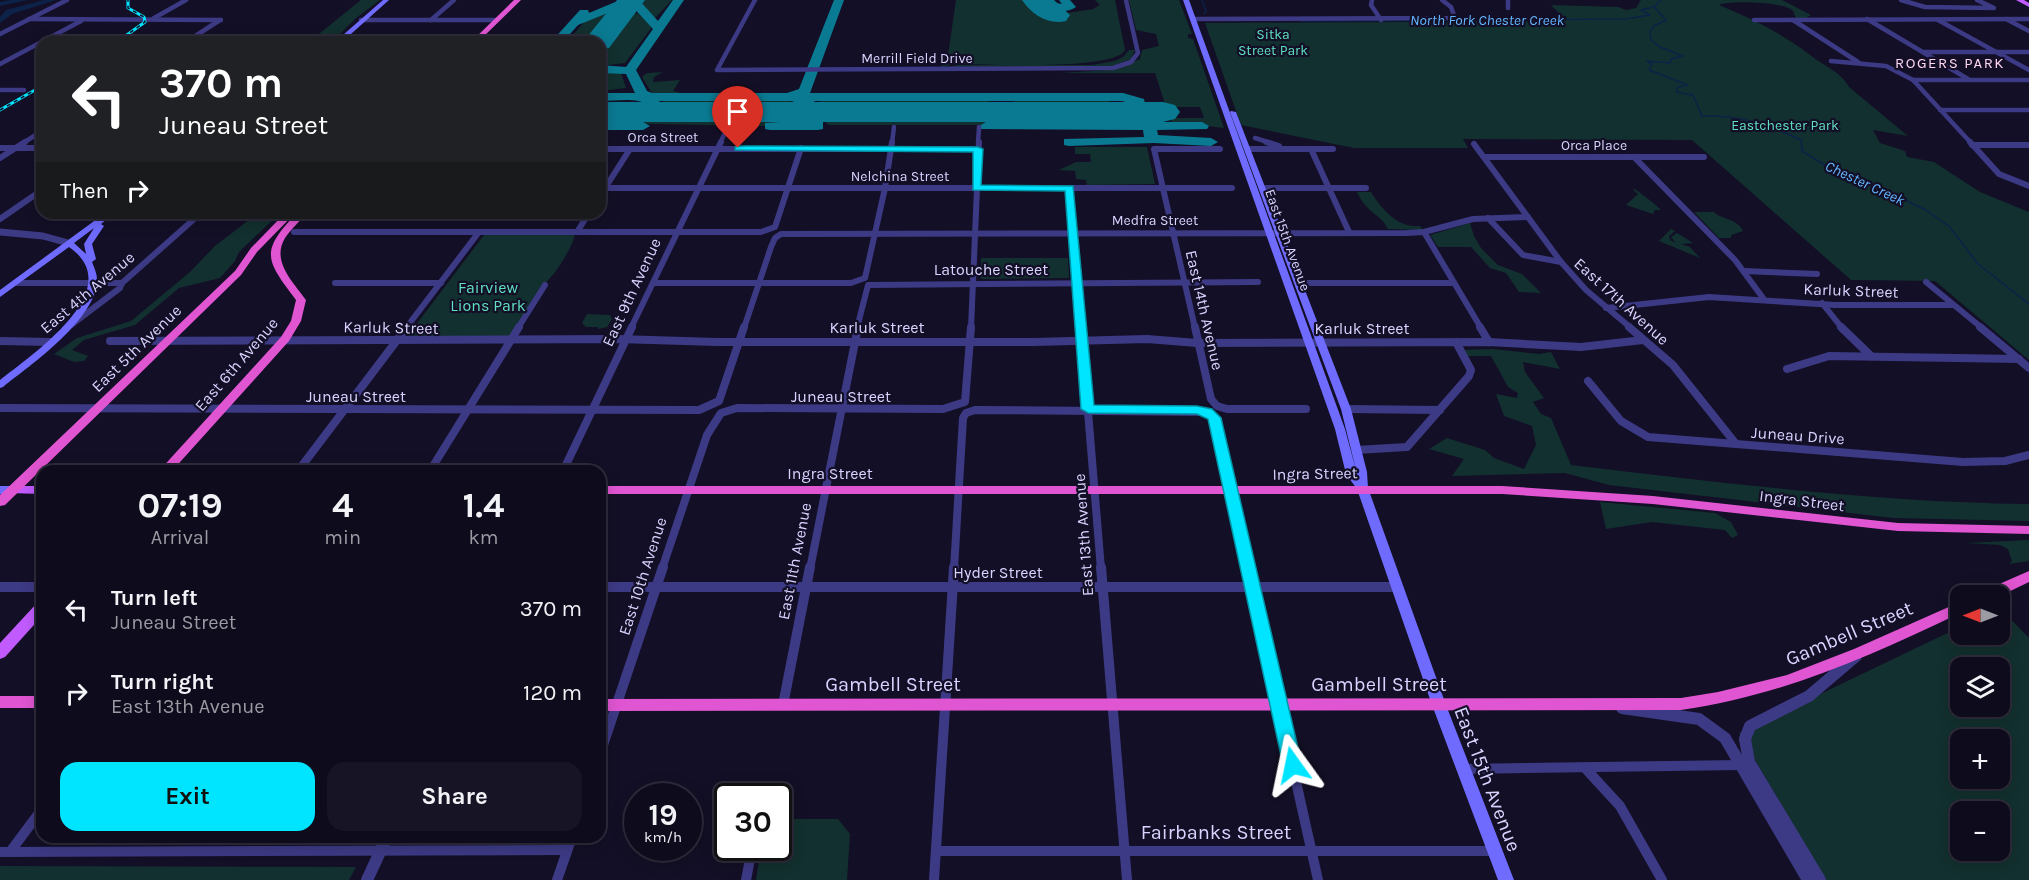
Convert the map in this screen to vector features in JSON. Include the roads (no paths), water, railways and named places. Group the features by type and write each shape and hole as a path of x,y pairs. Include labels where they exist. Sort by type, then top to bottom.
{"highway":[{"path":"480,36 518,0"},
{"path":"491,36 528,0"},
{"name":"East 5th Avenue","path":"0,502 6,490 97,409 238,273 254,250 284,219"},
{"name":"East 6th Avenue","path":"170,465 285,339 296,321 301,300 274,261 274,248 295,219"},
{"name":"Ingra Street","path":"606,490 1095,491 1362,488 1578,493 1898,527 2029,530"},
{"path":"2010,585 2029,576"},
{"name":"Gambell Street","path":"606,705 1681,704 1716,700 1802,677 1858,655 1950,613"},
{"path":"0,702 36,702"}],"main road":[{"path":"344,36 386,0"},
{"name":"East 15th Avenue","path":"1186,0 1249,149 1346,410 1362,472 1362,488"},
{"name":"East 15th Avenue","path":"1191,0 1269,232 1340,429 1351,474 1362,488 1439,705 1506,880"},
{"path":"2019,0 2029,5"},
{"path":"0,294 102,219"},
{"path":"71,325 84,308 94,282 96,268 88,244 91,236 107,219"},
{"path":"68,243 80,251 93,268 94,282"},
{"name":"East 4th Avenue","path":"0,385 71,325"},
{"path":"6,490 36,490"},
{"path":"0,653 36,614"}],"street":[{"path":"0,34 67,0"},
{"path":"153,19 186,0"},
{"path":"431,20 454,0"},
{"name":"Merrill Field Drive","path":"755,0 717,70 1113,68 1131,62 1138,53 1126,0"},
{"path":"1372,0 1371,5 1381,20"},
{"path":"1196,20 1452,19 1455,17 1451,7 1442,0"},
{"path":"1508,0 1508,8"},
{"path":"1901,0 1918,6 1949,8 1980,6 1977,0"},
{"path":"1949,8 1970,19"},
{"path":"1754,18 1762,20 2029,19"},
{"path":"29,19 221,20 196,36"},
{"path":"1867,19 1969,80"},
{"path":"1936,19 2029,70"},
{"path":"2005,19 2029,31"},
{"path":"53,36 83,20"},
{"path":"361,20 497,20"},
{"path":"1793,20 1859,63"},
{"path":"0,64 36,45"},
{"path":"1923,52 2029,52"},
{"path":"1831,61 1892,68 1912,80 1999,174 2018,183 2029,184"},
{"path":"1912,80 2029,80"},
{"path":"0,90 24,90"},
{"path":"1940,110 2029,110"},
{"name":"East 9th Avenue","path":"566,465 728,127"},
{"name":"East 11th Avenue","path":"783,705 885,188 894,127"},
{"path":"934,880 963,409 966,399 974,282 979,127"},
{"path":"0,158 36,135"},
{"path":"1255,138 1287,149"},
{"name":"East 17th Avenue","path":"1474,144 1561,262 1606,308 1673,365 1736,444"},
{"path":"1972,145 2029,145"},
{"path":"0,148 36,148"},
{"name":"Orca Street","path":"606,148 978,149"},
{"path":"294,232 770,230 776,227 801,148"},
{"name":"East 14th Avenue","path":"1220,149 1154,148 1161,188 1211,399 1318,880"},
{"path":"606,186 630,149"},
{"path":"1249,149 1333,149"},
{"path":"1311,149 1349,232"},
{"name":"Orca Place","path":"1484,157 1704,157"},
{"path":"1634,157 1744,271 1763,298"},
{"name":"Nelchina Street","path":"606,188 1232,188"},
{"name":"East 13th Avenue","path":"1070,188 1127,880"},
{"path":"1264,188 1366,188"},
{"path":"0,219 36,194"},
{"path":"1488,218 1503,231 1521,255 1538,261 1561,262"},
{"name":"Medfra Street","path":"759,283 775,238 781,234 1424,232 1461,221 1528,218"},
{"path":"577,232 585,219"},
{"name":"East 4th Avenue","path":"71,325 98,307 193,220"},
{"path":"0,232 28,234 68,243"},
{"path":"303,465 479,232"},
{"path":"1424,232 1489,342"},
{"path":"1744,271 1817,274"},
{"path":"335,282 441,283"},
{"name":"Latouche Street","path":"654,284 1258,282"},
{"path":"1926,282 2029,368"},
{"path":"15,283 122,283"},
{"path":"739,342 759,283"},
{"path":"1299,283 1454,283"},
{"path":"434,465 545,285"},
{"name":"Karluk Street","path":"1606,308 1709,297 1763,298 1822,303 1953,305"},
{"path":"1822,303 1841,327 1871,356"},
{"name":"Karluk Street","path":"110,341 627,339 739,342 855,340 969,342 1083,339 1197,343 1489,342 1581,347 1643,340"},
{"path":"0,341 51,342"},
{"name":"Juneau Street","path":"0,408 699,410 719,400 739,342"},
{"path":"1356,450 1407,447 1469,376 1471,370 1456,342"},
{"path":"1787,369 1829,356 2019,359"},
{"name":"Juneau Drive","path":"1588,381 1616,420 1631,431 1648,437 1962,462 2018,459 2029,455"},
{"name":"Juneau Street","path":"722,412 738,408 1306,409"},
{"path":"1346,410 1440,410"},
{"name":"East 10th Avenue","path":"606,736 706,435 713,421 722,412"},
{"path":"0,587 36,587"},
{"name":"Hyder Street","path":"606,587 1397,587"},
{"path":"1820,880 1749,762 1745,739 1750,726 1809,696 1858,655"},
{"path":"1596,703 1659,715 1699,719 1725,738 1808,880"},
{"path":"1463,769 1741,765"},
{"path":"1586,769 1603,782 1627,815 1662,880"},
{"path":"5,852 36,816"},
{"path":"367,880 384,843"},
{"path":"557,880 570,843"},
{"name":"Fairbanks Street","path":"936,851 1124,849 1496,851"},
{"path":"5,852 567,850"},
{"path":"746,880 750,861"}],"waterway":[{"path":"0,4 24,0"},
{"path":"0,21 9,12 52,0"},
{"name":"North Fork Chester Creek","path":"1202,0 1206,11 1204,14"},
{"name":"Chester Creek","path":"1654,7 1661,0"},
{"name":"North Fork Chester Creek","path":"1300,21 1626,19 1650,15 1641,10 1654,7"},
{"name":"Chester Creek","path":"1654,7 1666,20 1654,26 1650,32 1651,40 1660,47 1683,56 1671,59 1670,63 1647,61 1652,64 1649,70 1688,85 1678,87 1676,92 1693,95 1702,116 1741,119 1789,134 1801,140 1802,151 1836,172 1873,185 1926,210 1949,226 1978,264 2029,304"}],"railway":[{"path":"125,36 145,22 144,17 128,8 128,0"},
{"path":"0,110 36,89"}],"district":[{"name":"ROGERS PARK","path":"1950,63"}],"park label":[{"name":"Sitka Street Park","path":"1273,42"},
{"name":"Eastchester Park","path":"1785,125"},
{"name":"Fairview Lions Park","path":"488,296"}]}
